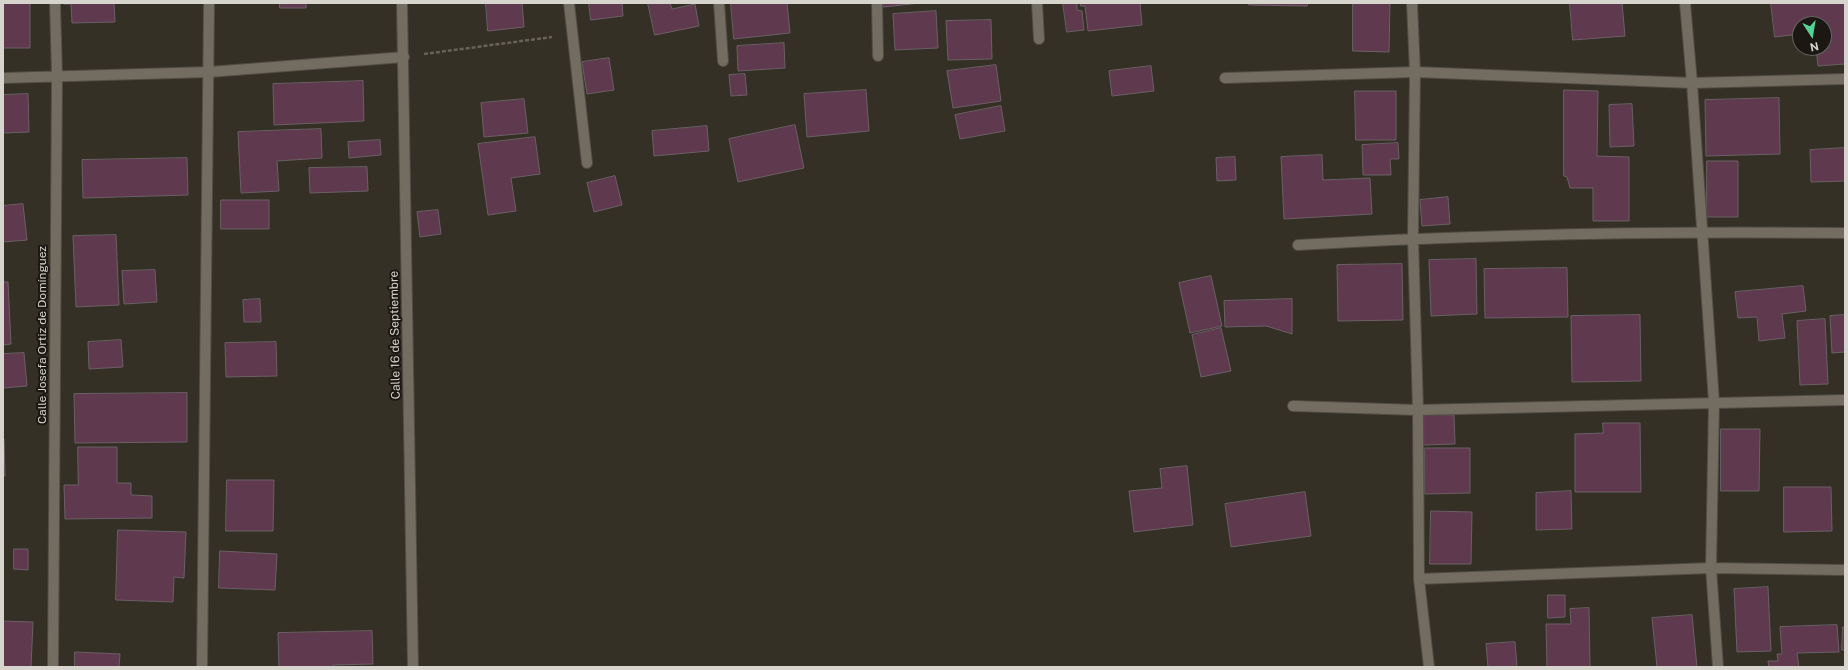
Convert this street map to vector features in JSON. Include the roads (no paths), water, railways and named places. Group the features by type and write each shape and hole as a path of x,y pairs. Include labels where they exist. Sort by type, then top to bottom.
{"street":[{"name":"Calle Josefa Ortiz de Domínguez","path":"53,667 57,76 55,3"},
{"path":"202,667 209,3"},
{"name":"Calle 16 de Septiembre","path":"402,3 413,667"},
{"path":"569,3 587,163"},
{"path":"719,3 723,61"},
{"path":"877,3 878,56"},
{"path":"1037,3 1039,39"},
{"path":"1412,3 1414,72 1413,238 1418,410 1419,578 1429,667"},
{"path":"1685,3 1714,402 1711,568 1718,667"},
{"path":"3,78 209,72 404,57"},
{"path":"1225,78 1414,72 1692,83 1845,79"},
{"path":"1298,245 1413,238 1701,231 1845,233"},
{"path":"1294,406 1418,410 1845,400"},
{"path":"1419,578 1711,568 1845,570"}]}
